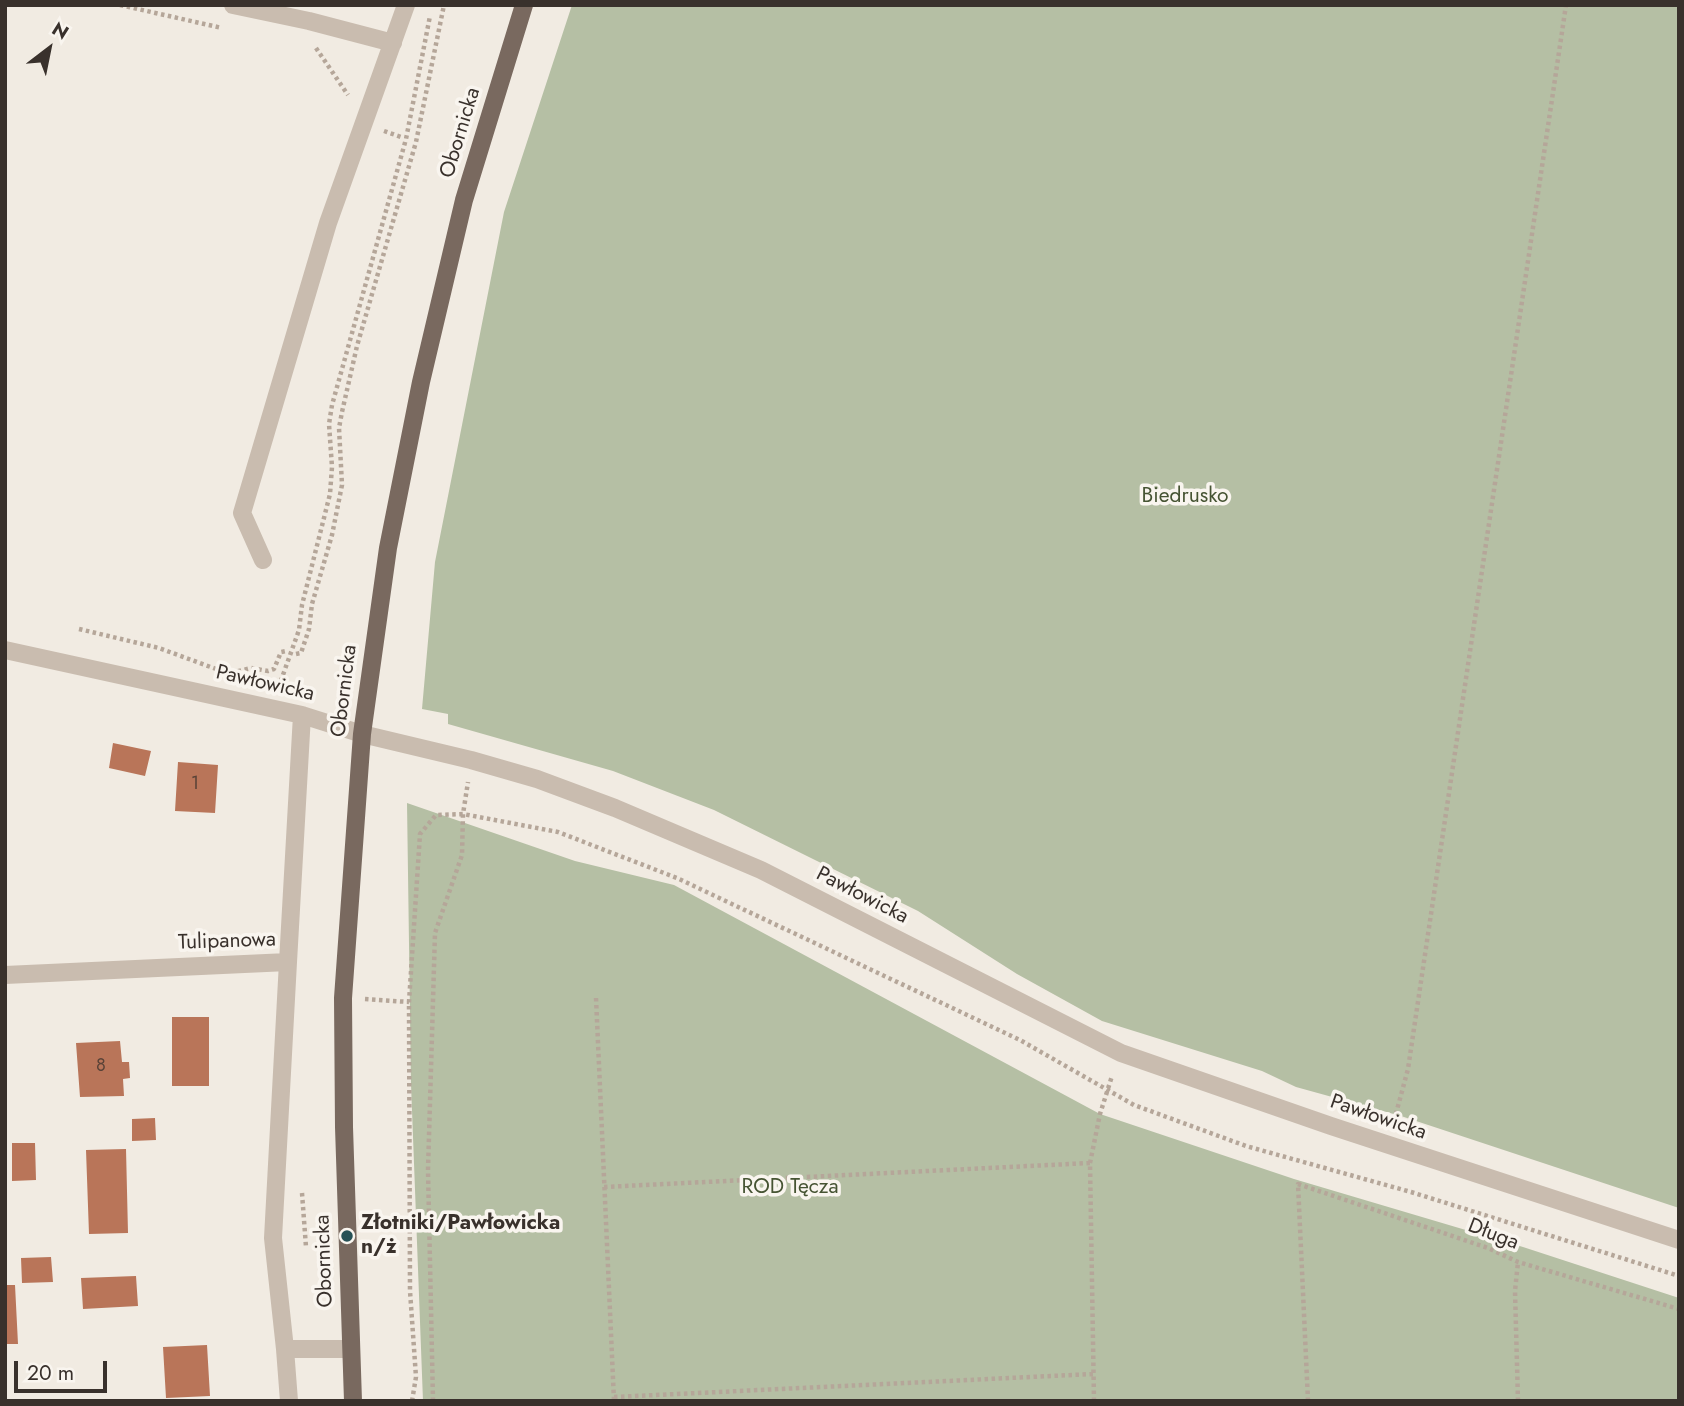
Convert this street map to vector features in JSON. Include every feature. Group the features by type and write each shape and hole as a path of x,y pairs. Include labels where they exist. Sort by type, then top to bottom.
{"main road":[{"name":"Obornicka","path":"353,1401 344,1127 343,998 362,734 388,548 421,382 464,200 524,5"}],"street":[{"path":"233,5 393,43"},
{"path":"263,560 242,513 328,223 406,5"},
{"name":"Pawłowicka","path":"5,650 302,715 362,734 537,779 615,808 761,870 1121,1053 1388,1145 1679,1240"},
{"name":"Tulipanowa","path":"5,975 288,962 302,715"},
{"path":"288,962 273,1238 289,1401"},
{"path":"285,1349 350,1349"}],"path":[{"path":"120,5 225,28"},
{"path":"302,715 299,690 279,686 299,630 302,604 330,494 332,405 406,139 432,5"},
{"path":"296,654 301,653 309,629 312,604 338,509 342,485 339,428 342,412 413,141 444,5"},
{"path":"1388,1145 1408,1069 1566,5"},
{"path":"304,46 317,49 348,94 345,106"},
{"path":"379,130 401,137"},
{"path":"79,629 159,648 227,673 251,668 268,671 274,669 281,652 286,651"},
{"path":"433,1401 428,1170 435,933 462,855 463,814 471,760"},
{"path":"412,1401 416,1377 410,1291 410,1002 420,834 436,815 463,814 558,832 677,878 1020,1040 1134,1105 1246,1146 1411,1192 1679,1276"},
{"path":"596,998 614,1399 1093,1374"},
{"path":"1094,1401 1090,1163 1107,1088 1121,1053"},
{"path":"604,1187 1090,1163"},
{"name":"Długa","path":"1308,1401 1298,1184 1488,1248 1518,1262 1679,1309"},
{"path":"1518,1262 1515,1291 1518,1401"}],"green space":[{"name":"Biedrusko","path":"572,5 1679,5 1679,1208 1401,1116 1296,1087 1262,1071 1102,1021 1017,974 918,911 714,810 613,771 448,724 448,714 422,709 435,562 504,212"},
{"name":"ROD Tęcza","path":"407,803 575,861 674,885 1100,1114 1294,1179 1523,1247 1679,1298 1679,1401 423,1401 411,1084"}],"building":[{"path":"113,743 151,751 145,776 109,768"},
{"path":"178,762 218,765 215,813 175,811"},
{"path":"172,1017 209,1017 209,1086 172,1086"},
{"path":"120,1041 122,1062 129,1062 130,1078 123,1079 124,1096 80,1097 76,1043"},
{"path":"155,1118 156,1140 132,1141 132,1119"},
{"path":"12,1143 35,1143 36,1180 12,1181"},
{"path":"126,1149 128,1233 89,1234 86,1150"},
{"path":"51,1257 53,1282 22,1283 21,1258"},
{"path":"136,1276 138,1306 83,1309 81,1278"},
{"path":"5,1285 15,1285 18,1344 5,1344"},
{"path":"207,1345 210,1396 166,1398 163,1347"}],"place":[{"name":"Złotniki/Pawłowicka n/ż","path":"347,1236"}]}
